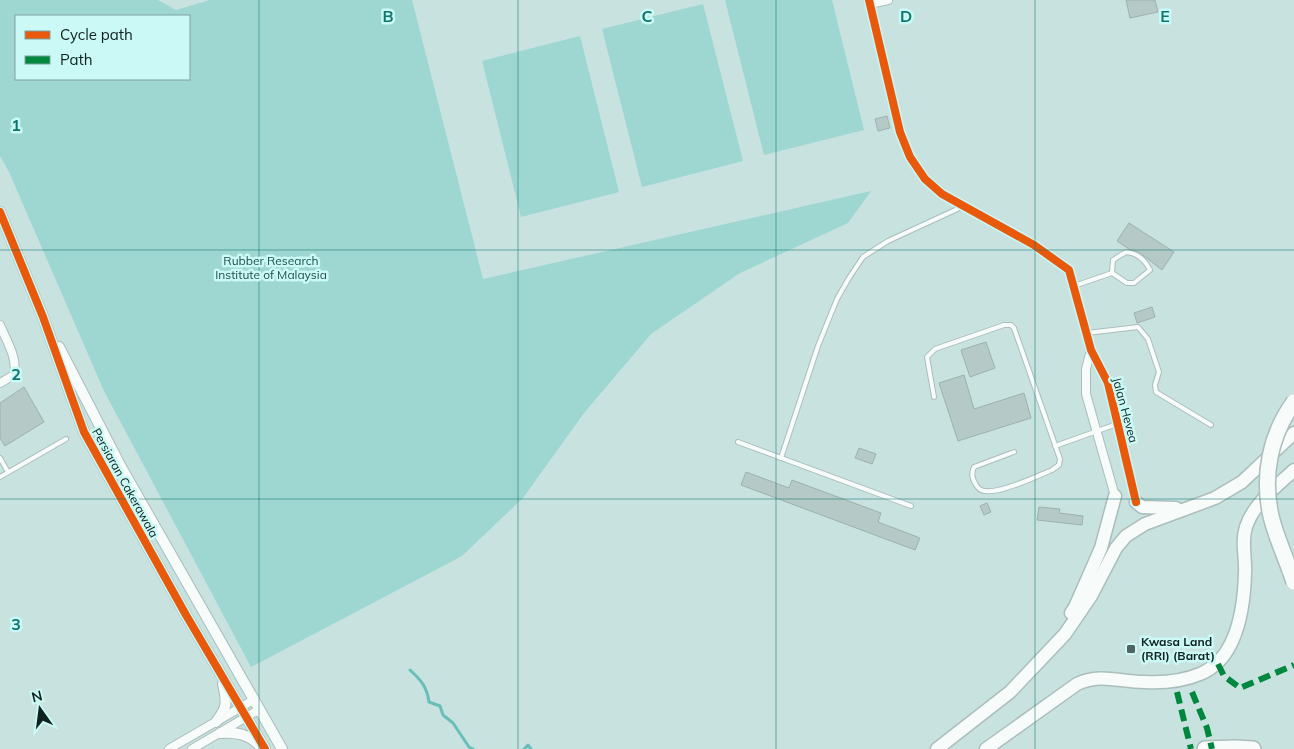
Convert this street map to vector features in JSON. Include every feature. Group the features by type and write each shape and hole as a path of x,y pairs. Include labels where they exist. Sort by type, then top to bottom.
{"highway":[{"path":"1294,402 1285,414 1273,444 1268,466 1268,493 1271,517 1294,582"},
{"path":"937,749 1010,692 1064,634 1091,596 1116,548 1126,536 1145,524 1215,498 1242,482 1294,433"},
{"path":"986,749 1077,684 1089,678 1143,682 1176,680 1200,674 1218,664 1234,634 1243,605 1246,572 1244,536 1248,520 1260,503 1294,470"},
{"path":"1010,692 1074,607 1101,548 1115,496"},
{"path":"1136,502 1142,507 1188,508"},
{"path":"1204,749 1253,749"}],"street":[{"path":"888,0 869,2 900,132 910,158 925,179 942,194 964,206"},
{"name":"Jalan Hevea","path":"964,206 1034,245 1069,270 1091,350 1108,383 1136,502"},
{"name":"Persiaran Cakerawala","path":"0,212 43,317 84,432 181,607 264,749"},
{"name":"Persiaran Cakerawala","path":"43,317 121,467 282,749"},
{"path":"0,325 16,368 14,375 0,384"},
{"path":"1091,350 1086,369 1086,394 1115,496"},
{"path":"216,722 224,712 227,702 220,674"},
{"path":"169,749 255,699"},
{"path":"192,749 260,709"},
{"path":"221,733 234,732 243,734 253,739 264,749"}],"lane":[{"path":"781,458 818,346 837,299 863,257 888,241 964,206"},
{"path":"1126,252 1133,253 1146,262 1150,270 1134,283 1127,283 1112,273 1113,260 1126,252"},
{"path":"1074,286 1112,273"},
{"path":"934,397 927,357 930,352 1004,325 1011,325 1014,328 1060,459 1059,465 1052,470 996,491 984,492 978,488 973,480 972,472 974,467 1014,452"},
{"path":"1086,333 1138,327 1148,339 1159,372 1155,385 1156,392 1211,425"},
{"path":"1055,446 1117,424"},
{"path":"0,476 66,439"},
{"path":"738,442 911,506"},
{"path":"0,458 8,472"}],"green space":[{"name":"Rubber Research Institute of Malaysia","path":"0,0 158,0 176,10 210,0 412,0 483,279 871,191 848,223 740,273 651,334 584,413 523,498 462,556 251,667 104,391 9,172 0,156"},
{"path":"725,0 832,0 864,130 764,155"},
{"path":"703,4 743,161 642,187 602,29"},
{"path":"580,36 619,192 521,217 482,61"}],"building":[{"path":"1126,0 1155,0 1158,12 1130,18"},
{"path":"887,116 890,128 878,131 875,119"},
{"path":"1129,223 1174,252 1162,270 1139,252 1129,249 1117,241"},
{"path":"1152,307 1155,317 1137,323 1134,313"},
{"path":"986,342 995,368 970,377 961,350"},
{"path":"964,375 974,409 1024,393 1031,418 958,441 939,383"},
{"path":"24,387 44,422 5,446 0,438 0,403"},
{"path":"859,448 876,454 872,464 855,458"},
{"path":"746,472 789,488 792,480 881,513 878,522 920,538 915,550 741,485"},
{"path":"987,503 991,512 984,515 980,506"},
{"path":"1039,507 1060,509 1059,513 1083,516 1082,525 1037,520"}],"waterway":[{"path":"410,670 423,684 429,702 440,706 443,715 453,723 469,747 473,749"},
{"path":"524,749 528,745 531,749"}],"marked path":[{"path":"1218,664 1224,676 1240,688 1294,665"},
{"path":"1177,692 1191,749"},
{"path":"1192,692 1207,728 1212,749"}],"cycle path":[{"path":"869,0 900,132 910,157 925,179 942,194 1034,245 1069,270 1091,350 1108,383 1136,502"},
{"path":"0,212 43,317 84,432 186,615 265,749"}],"place":[{"name":"Kwasa Land (RRI) (Barat)","path":"1131,649"}]}
